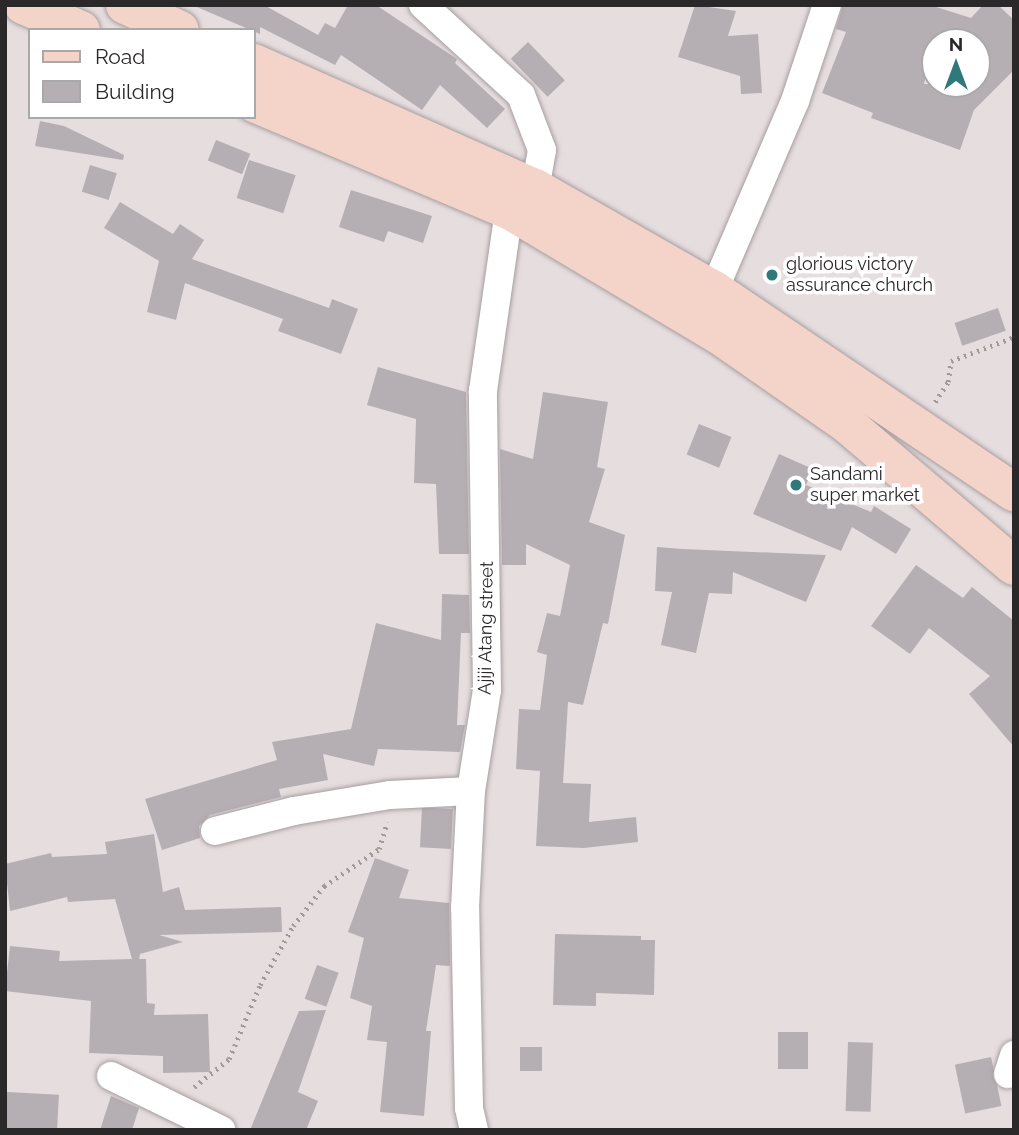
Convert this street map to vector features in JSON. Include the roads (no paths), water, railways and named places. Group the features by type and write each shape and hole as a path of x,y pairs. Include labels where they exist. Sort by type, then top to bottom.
{"main road":[{"path":"23,5 76,28"},
{"path":"125,5 176,28"},
{"path":"256,64 522,199 714,290 1014,492"},
{"path":"256,104 522,199 847,424 1014,566"}],"street":[{"name":"Ajiji Atang street","path":"423,5 521,95 542,150 522,199 483,391 487,690 471,791 465,908 469,1108 474,1130"},
{"path":"714,290 796,101 827,5"},
{"path":"215,831 293,811 396,794 471,791"},
{"path":"111,1076 221,1130"}],"place":[{"name":"glorious victory assurance church","path":"772,275"},
{"name":"Sandami super market","path":"796,485"}]}
